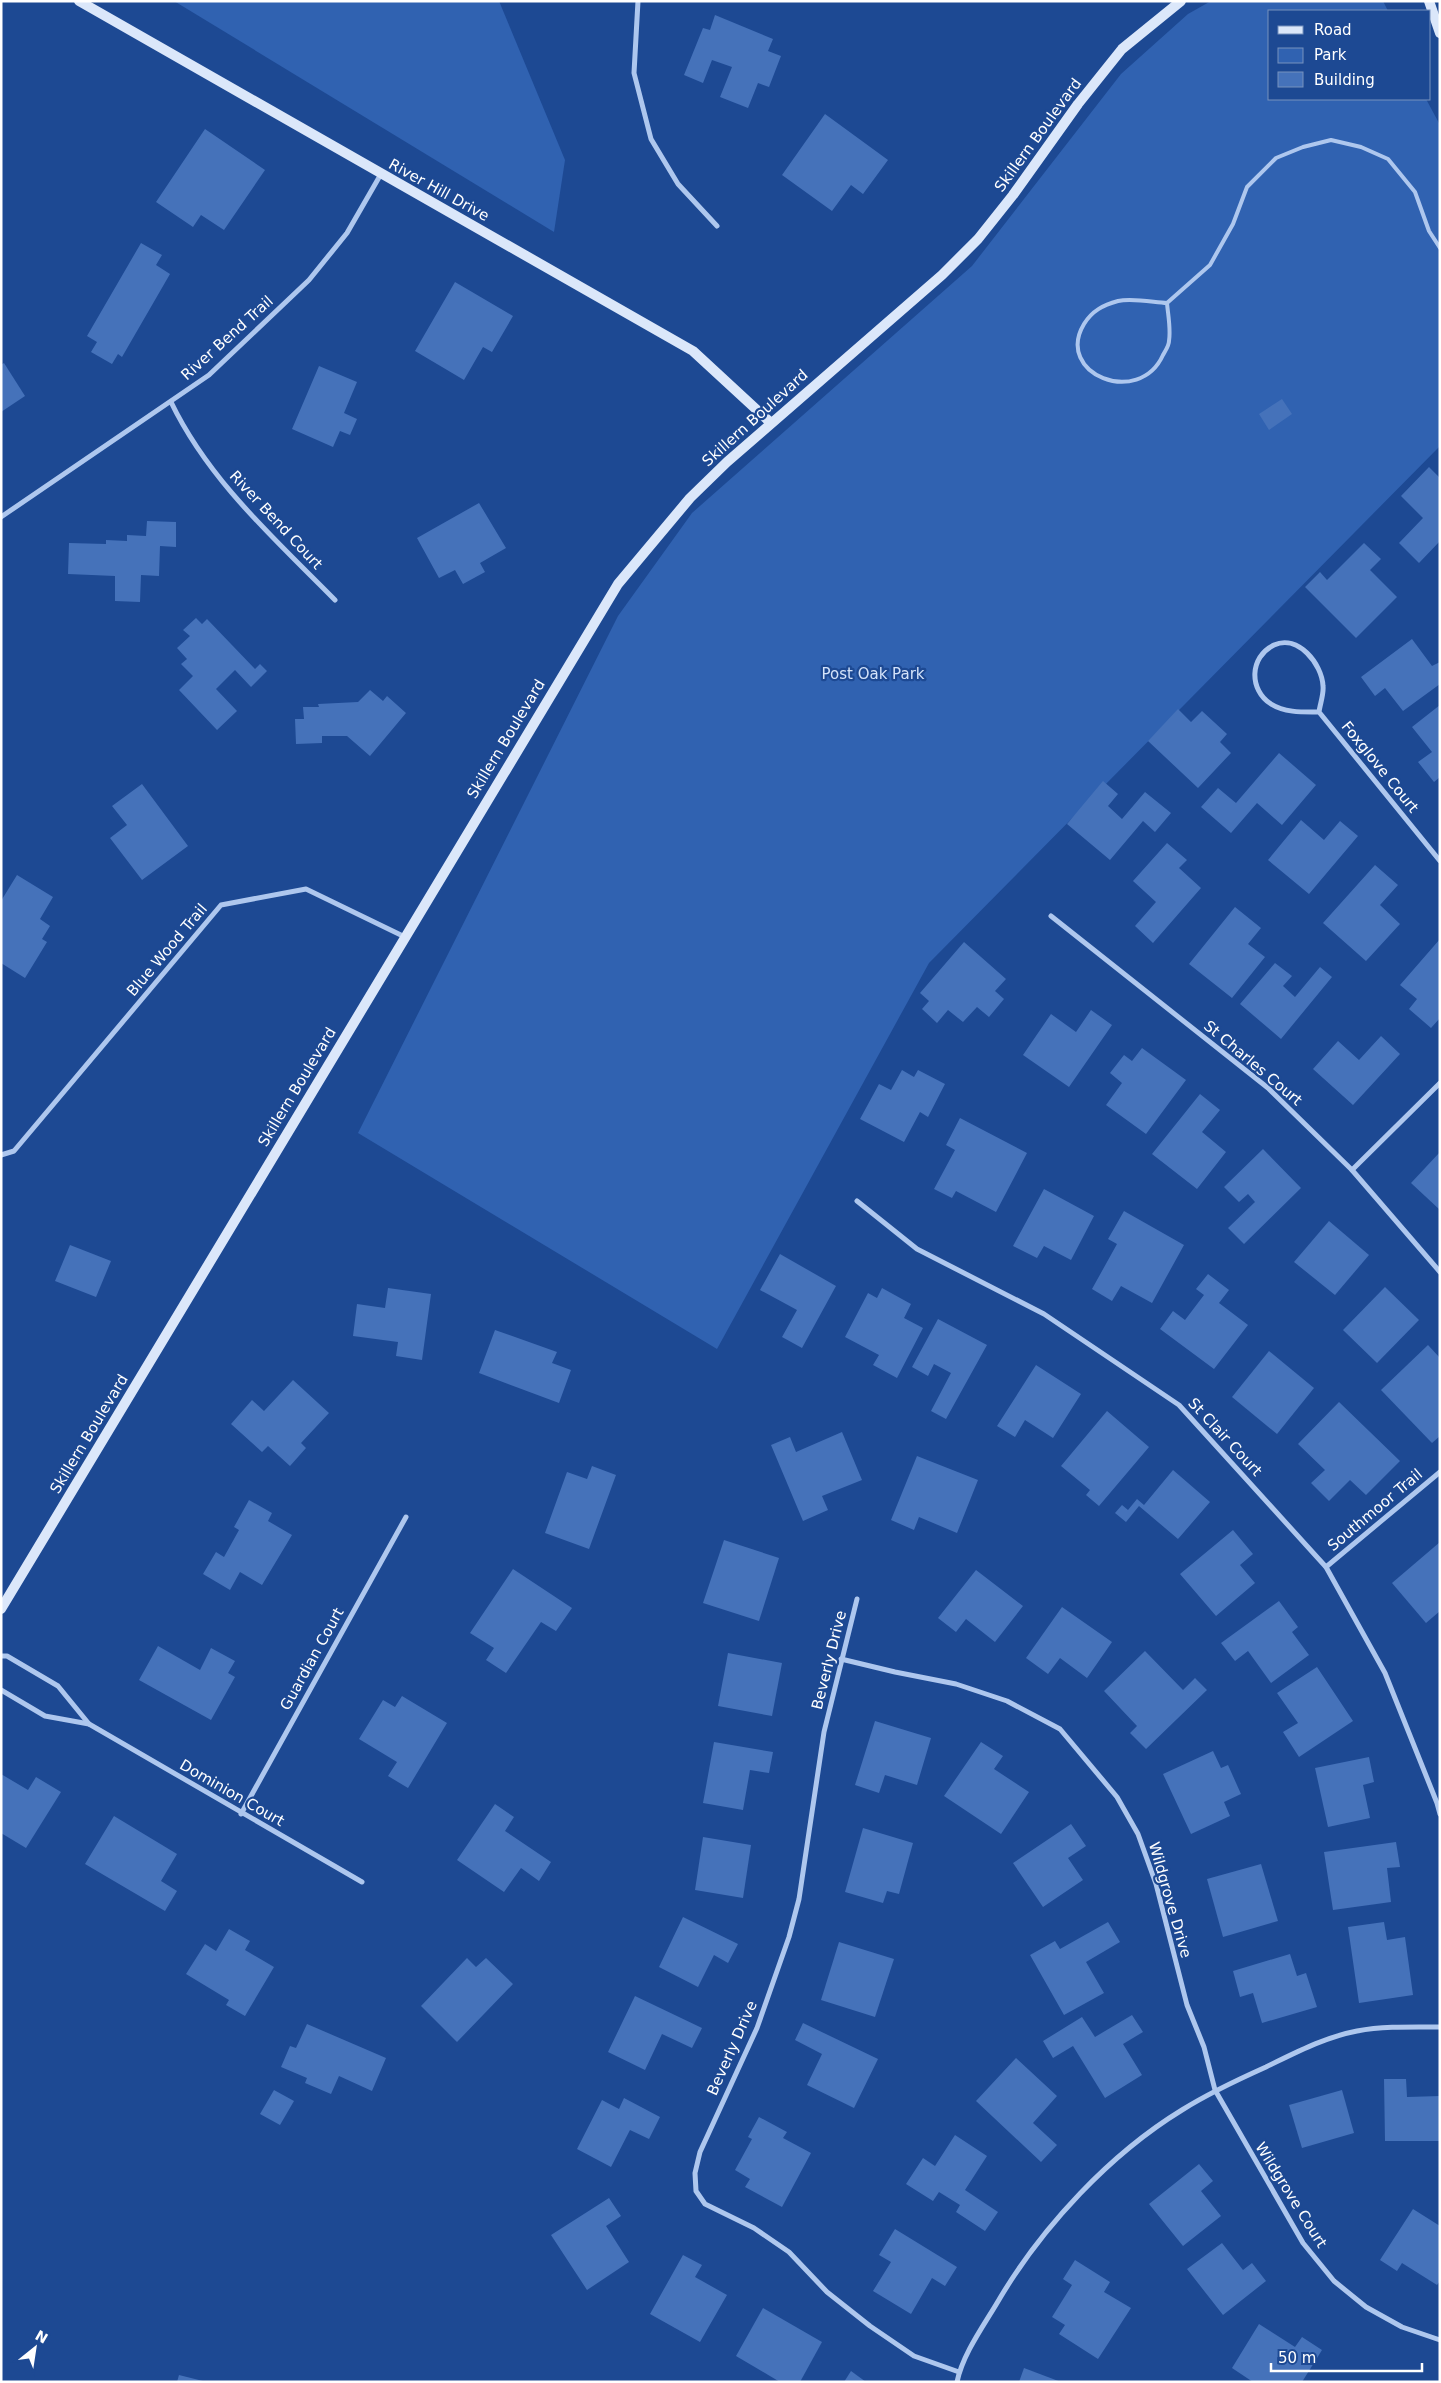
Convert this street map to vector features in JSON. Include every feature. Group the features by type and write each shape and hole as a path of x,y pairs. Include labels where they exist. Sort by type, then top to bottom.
{"street":[{"name":"River Hill Drive","path":"79,1 693,351 771,422"},
{"path":"638,1 634,73 651,139 678,184 717,226"},
{"name":"Skillern Boulevard","path":"1,1609 618,584 690,498 771,422 942,275 978,239 1013,195 1078,104 1122,49 1181,1"},
{"path":"1429,1 1440,33"},
{"name":"River Bend Trail","path":"1,517 209,375 309,280 347,233 381,174"},
{"name":"River Bend Court","path":"171,402 183,428 230,493 335,600"},
{"path":"1289,644 1303,649 1317,664 1323,685 1319,712 1292,712 1271,705 1259,694 1254,680 1256,666 1262,656 1274,645 1289,644"},
{"name":"Foxglove Court","path":"1319,712 1440,861"},
{"name":"Blue Wood Trail","path":"1,1155 14,1151 221,905 306,889 404,937"},
{"name":"St Charles Court","path":"1051,916 1268,1088 1352,1170 1440,1272"},
{"path":"1352,1170 1440,1083"},
{"name":"St Clair Court","path":"857,1201 917,1249 1044,1314 1179,1405 1326,1567 1385,1673 1439,1802 1440,1814"},
{"name":"Southmoor Trail","path":"1326,1567 1440,1472"},
{"name":"Guardian Court","path":"241,1814 406,1517"},
{"name":"Beverly Drive","path":"857,1599 849,1638 841,1659 824,1732 799,1899 789,1937 757,2028 700,2152 695,2173 696,2191 705,2204 754,2228 789,2252 827,2292 870,2326 914,2356 959,2372"},
{"name":"Dominion Court","path":"1,1656 7,1656 58,1686 89,1724 241,1814 362,1882"},
{"name":"Wildgrove Drive","path":"841,1659 956,1684 1007,1701 1060,1729 1086,1758 1117,1798 1138,1834 1156,1884 1187,2005 1204,2047 1215,2090"},
{"name":"Dominion Court","path":"1,1690 45,1716 89,1724"},
{"path":"957,2382 959,2372 1014,2275 1053,2223 1096,2179 1140,2140 1180,2110 1215,2090 1309,2046 1354,2032 1380,2027 1440,2026"},
{"name":"Wildgrove Court","path":"1215,2090 1303,2244 1334,2281 1366,2307 1402,2327 1440,2340"}],"lane":[{"path":"1167,303 1169,342 1158,368 1131,383 1109,382 1090,371 1078,353 1078,334 1091,312 1118,301 1167,303 1210,265 1233,224 1247,187 1276,158 1303,147 1331,140 1361,147 1388,159 1415,192 1429,231 1440,248"}],"green space":[{"path":"174,1 499,1 565,160 554,232"},
{"name":"Post Oak Park","path":"1211,1 1383,1 1388,10 1268,10 1268,100 1427,100 1440,125 1440,446 929,963 717,1349 358,1133 618,616 692,513 972,266 1121,74 1188,14"}],"building":[{"path":"715,15 773,39 768,51 781,56 769,87 758,83 748,108 720,97 732,67 712,60 703,83 684,75 703,28 710,30"},
{"path":"825,114 888,160 863,194 851,185 832,211 782,175"},
{"path":"205,129 265,170 224,230 201,215 193,227 156,202"},
{"path":"141,243 162,255 156,265 170,274 122,357 118,354 112,364 91,352 97,342 87,336"},
{"path":"455,282 513,316 492,352 483,347 464,380 415,351"},
{"path":"4,363 25,396 1,412 1,365"},
{"path":"319,366 357,382 344,413 357,419 350,435 340,431 333,447 292,429"},
{"path":"1282,399 1292,414 1269,430 1259,414"},
{"path":"1429,467 1440,478 1440,541 1419,563 1399,543 1423,518 1401,496"},
{"path":"479,503 506,548 480,563 485,572 463,584 455,570 439,578 417,538"},
{"path":"147,521 176,522 176,547 160,546 159,576 141,575 140,602 115,601 115,576 68,574 69,543 106,544 106,540 127,541 127,535 146,536"},
{"path":"1364,543 1381,559 1370,570 1397,597 1356,638 1305,587 1320,572 1327,580"},
{"path":"196,618 202,624 207,619 255,669 260,664 267,671 251,687 235,670 216,689 237,711 217,730 179,690 193,676 181,664 187,659 177,648 190,636 183,630"},
{"path":"1412,639 1432,666 1440,662 1440,684 1403,711 1385,688 1375,696 1361,677"},
{"path":"370,690 383,701 387,696 406,713 370,756 347,736 322,736 322,743 296,744 295,719 304,719 303,707 319,707 318,704 358,702"},
{"path":"1440,705 1440,777 1434,782 1418,762 1432,752 1412,727"},
{"path":"1178,709 1191,722 1202,711 1227,734 1220,742 1231,753 1198,788 1148,741"},
{"path":"1279,753 1316,785 1282,825 1257,803 1231,833 1201,807 1218,788 1236,803"},
{"path":"1103,781 1118,794 1108,806 1122,819 1145,792 1171,813 1155,832 1143,821 1110,860 1067,824"},
{"path":"142,784 188,846 142,880 110,838 127,825 112,806"},
{"path":"1301,820 1324,840 1340,821 1358,836 1309,894 1268,860"},
{"path":"1167,843 1187,860 1179,868 1201,888 1153,943 1135,926 1156,902 1133,881"},
{"path":"1375,865 1398,885 1380,905 1400,924 1366,961 1323,923"},
{"path":"17,875 53,897 40,919 50,926 42,939 47,942 25,978 1,963 1,901"},
{"path":"1235,907 1261,928 1248,944 1265,957 1232,998 1189,964"},
{"path":"1440,939 1440,1018 1431,1028 1409,1009 1417,999 1400,985"},
{"path":"964,942 1006,979 995,991 1004,999 989,1017 977,1007 963,1022 948,1010 937,1023 922,1009 929,1001 920,993"},
{"path":"1275,963 1292,976 1283,986 1295,997 1320,967 1332,977 1281,1039 1240,1004"},
{"path":"1091,1010 1112,1025 1069,1087 1023,1055 1051,1014 1076,1032"},
{"path":"1381,1036 1400,1054 1353,1105 1313,1069 1338,1041 1359,1060"},
{"path":"1142,1048 1186,1080 1146,1134 1106,1105 1122,1083 1110,1073 1124,1055 1132,1061"},
{"path":"902,1070 914,1077 918,1070 945,1084 928,1117 920,1112 904,1142 860,1119 879,1084 891,1090"},
{"path":"1200,1094 1220,1110 1202,1132 1226,1152 1197,1189 1152,1154"},
{"path":"960,1118 1027,1153 996,1212 956,1191 952,1198 934,1189 955,1150 946,1145"},
{"path":"1263,1149 1301,1188 1244,1244 1228,1228 1255,1202 1248,1194 1239,1202 1224,1187"},
{"path":"1440,1152 1440,1210 1411,1183"},
{"path":"1044,1189 1094,1216 1071,1260 1044,1246 1037,1258 1013,1246"},
{"path":"1124,1211 1184,1245 1152,1303 1121,1286 1112,1301 1092,1289 1117,1244 1108,1239"},
{"path":"1329,1221 1369,1255 1335,1295 1294,1262"},
{"path":"70,1245 111,1261 96,1297 55,1281"},
{"path":"780,1254 836,1286 802,1348 782,1337 797,1310 760,1290"},
{"path":"1208,1274 1229,1290 1219,1303 1248,1325 1214,1369 1160,1329 1173,1311 1185,1320 1204,1295 1196,1289"},
{"path":"1385,1287 1419,1320 1377,1363 1343,1330"},
{"path":"388,1288 431,1294 422,1360 396,1356 398,1342 353,1336 357,1304 385,1308"},
{"path":"882,1288 911,1304 904,1318 923,1328 897,1378 873,1365 879,1355 845,1337 868,1293 877,1298"},
{"path":"938,1319 987,1345 946,1419 931,1411 951,1373 934,1364 928,1376 912,1367"},
{"path":"495,1330 557,1352 552,1363 571,1370 559,1403 479,1373"},
{"path":"1428,1345 1440,1358 1440,1436 1432,1443 1381,1390"},
{"path":"1269,1351 1314,1388 1277,1434 1232,1397"},
{"path":"1036,1365 1081,1394 1053,1438 1025,1420 1015,1437 997,1426"},
{"path":"293,1380 329,1413 301,1443 306,1448 290,1466 268,1446 262,1452 231,1424 252,1400 264,1411"},
{"path":"1339,1402 1400,1461 1366,1495 1350,1480 1329,1501 1311,1483 1325,1470 1298,1444"},
{"path":"1107,1411 1149,1447 1099,1506 1086,1495 1090,1490 1061,1466"},
{"path":"842,1432 862,1480 822,1496 828,1510 803,1521 771,1445 790,1437 796,1452"},
{"path":"917,1456 978,1480 957,1533 919,1517 914,1530 891,1520"},
{"path":"592,1466 616,1475 589,1549 545,1533 567,1472 587,1479"},
{"path":"1173,1470 1210,1502 1178,1539 1139,1506 1126,1522 1115,1513 1122,1505 1128,1510 1137,1499 1144,1505"},
{"path":"249,1500 272,1513 268,1521 292,1535 262,1585 240,1572 230,1590 203,1574 216,1552 224,1557 239,1530 234,1527"},
{"path":"1233,1530 1253,1554 1240,1565 1255,1583 1216,1616 1180,1574"},
{"path":"724,1540 779,1558 759,1621 703,1603"},
{"path":"1440,1542 1440,1611 1426,1623 1392,1583"},
{"path":"513,1569 572,1608 556,1631 541,1622 506,1673 486,1660 494,1648 470,1633"},
{"path":"976,1570 1023,1606 995,1642 966,1619 956,1632 938,1618"},
{"path":"1279,1601 1298,1627 1292,1632 1309,1655 1271,1683 1248,1651 1235,1661 1221,1643"},
{"path":"1062,1607 1112,1642 1087,1678 1060,1658 1048,1674 1026,1658"},
{"path":"158,1646 200,1670 211,1648 235,1661 228,1673 235,1677 211,1720 139,1680"},
{"path":"1145,1651 1183,1690 1195,1678 1207,1690 1146,1749 1130,1733 1137,1726 1104,1691"},
{"path":"728,1653 782,1663 772,1716 718,1706"},
{"path":"1317,1667 1353,1721 1299,1757 1283,1732 1298,1723 1277,1693"},
{"path":"402,1696 447,1723 408,1788 388,1776 397,1762 359,1739 383,1700 395,1707"},
{"path":"875,1721 931,1738 917,1785 885,1775 879,1793 855,1785"},
{"path":"714,1742 773,1752 769,1773 750,1770 743,1810 703,1803"},
{"path":"981,1742 1003,1756 994,1769 1029,1792 1001,1834 944,1796"},
{"path":"1213,1751 1221,1768 1228,1765 1241,1794 1224,1802 1230,1816 1191,1834 1163,1774"},
{"path":"1369,1757 1374,1782 1363,1785 1370,1818 1328,1827 1315,1768"},
{"path":"1,1774 28,1790 36,1777 61,1792 26,1848 1,1833"},
{"path":"495,1804 514,1817 505,1831 551,1862 539,1881 521,1868 504,1892 457,1860"},
{"path":"114,1816 177,1854 161,1881 177,1891 165,1911 85,1864"},
{"path":"1071,1824 1086,1846 1068,1858 1083,1880 1043,1907 1013,1863"},
{"path":"863,1828 913,1843 899,1894 887,1891 883,1903 845,1892"},
{"path":"703,1837 751,1845 743,1898 695,1890"},
{"path":"1396,1842 1400,1867 1387,1868 1391,1902 1333,1910 1324,1852"},
{"path":"1261,1864 1278,1921 1223,1937 1207,1879"},
{"path":"683,1917 738,1944 728,1963 714,1955 698,1987 659,1967"},
{"path":"1108,1922 1120,1942 1086,1962 1104,1993 1064,2015 1030,1955 1055,1941 1060,1949"},
{"path":"1384,1922 1387,1940 1405,1937 1413,1995 1359,2003 1348,1927"},
{"path":"229,1929 250,1941 245,1950 274,1967 245,2016 226,2005 229,2000 186,1974 205,1944 216,1951"},
{"path":"839,1942 894,1959 875,2017 821,2000"},
{"path":"1290,1954 1297,1976 1306,1973 1317,2007 1262,2023 1253,1993 1240,1997 1233,1971"},
{"path":"467,1958 476,1967 486,1958 513,1984 457,2042 421,2006"},
{"path":"635,1996 702,2028 692,2048 662,2034 645,2070 608,2052"},
{"path":"1132,2015 1143,2032 1123,2044 1142,2075 1105,2098 1073,2046 1053,2058 1043,2041 1082,2017 1095,2037"},
{"path":"803,2023 878,2059 854,2108 807,2085 822,2054 795,2040"},
{"path":"307,2024 386,2058 372,2091 339,2076 331,2094 305,2083 307,2078 281,2067 290,2046 296,2048"},
{"path":"1016,2058 1057,2096 1033,2123 1057,2145 1041,2162 976,2101"},
{"path":"1384,2079 1406,2079 1407,2097 1440,2096 1440,2141 1385,2141"},
{"path":"274,2090 294,2101 280,2125 260,2114"},
{"path":"1342,2090 1354,2133 1302,2148 1289,2105"},
{"path":"624,2098 660,2117 649,2139 630,2130 611,2167 577,2149 602,2100 619,2109"},
{"path":"759,2117 787,2132 783,2138 811,2153 782,2207 745,2187 750,2179 735,2170 752,2139 748,2137"},
{"path":"955,2135 987,2156 965,2190 998,2212 985,2231 956,2212 960,2205 939,2192 933,2201 906,2184 923,2158 935,2166"},
{"path":"1199,2164 1213,2181 1201,2191 1221,2216 1183,2246 1149,2204"},
{"path":"609,2198 621,2216 606,2226 629,2262 587,2290 551,2235"},
{"path":"1413,2209 1440,2226 1440,2281 1437,2285 1402,2263 1397,2271 1380,2260"},
{"path":"895,2229 957,2267 945,2286 932,2278 911,2314 873,2291 891,2262 879,2255"},
{"path":"1222,2243 1243,2270 1252,2263 1266,2281 1223,2315 1187,2269"},
{"path":"683,2255 702,2265 695,2277 727,2295 700,2342 650,2314"},
{"path":"1075,2260 1110,2282 1104,2292 1131,2308 1098,2359 1059,2334 1065,2325 1052,2317 1072,2285 1063,2279"},
{"path":"763,2308 822,2342 800,2382 780,2382 736,2356"},
{"path":"1259,2324 1295,2347 1302,2337 1322,2350 1302,2382 1253,2382 1232,2368"},
{"path":"1024,2368 1061,2382 1019,2382"},
{"path":"851,2371 866,2382 844,2382"},
{"path":"179,2375 203,2381 203,2382 177,2382"}]}
